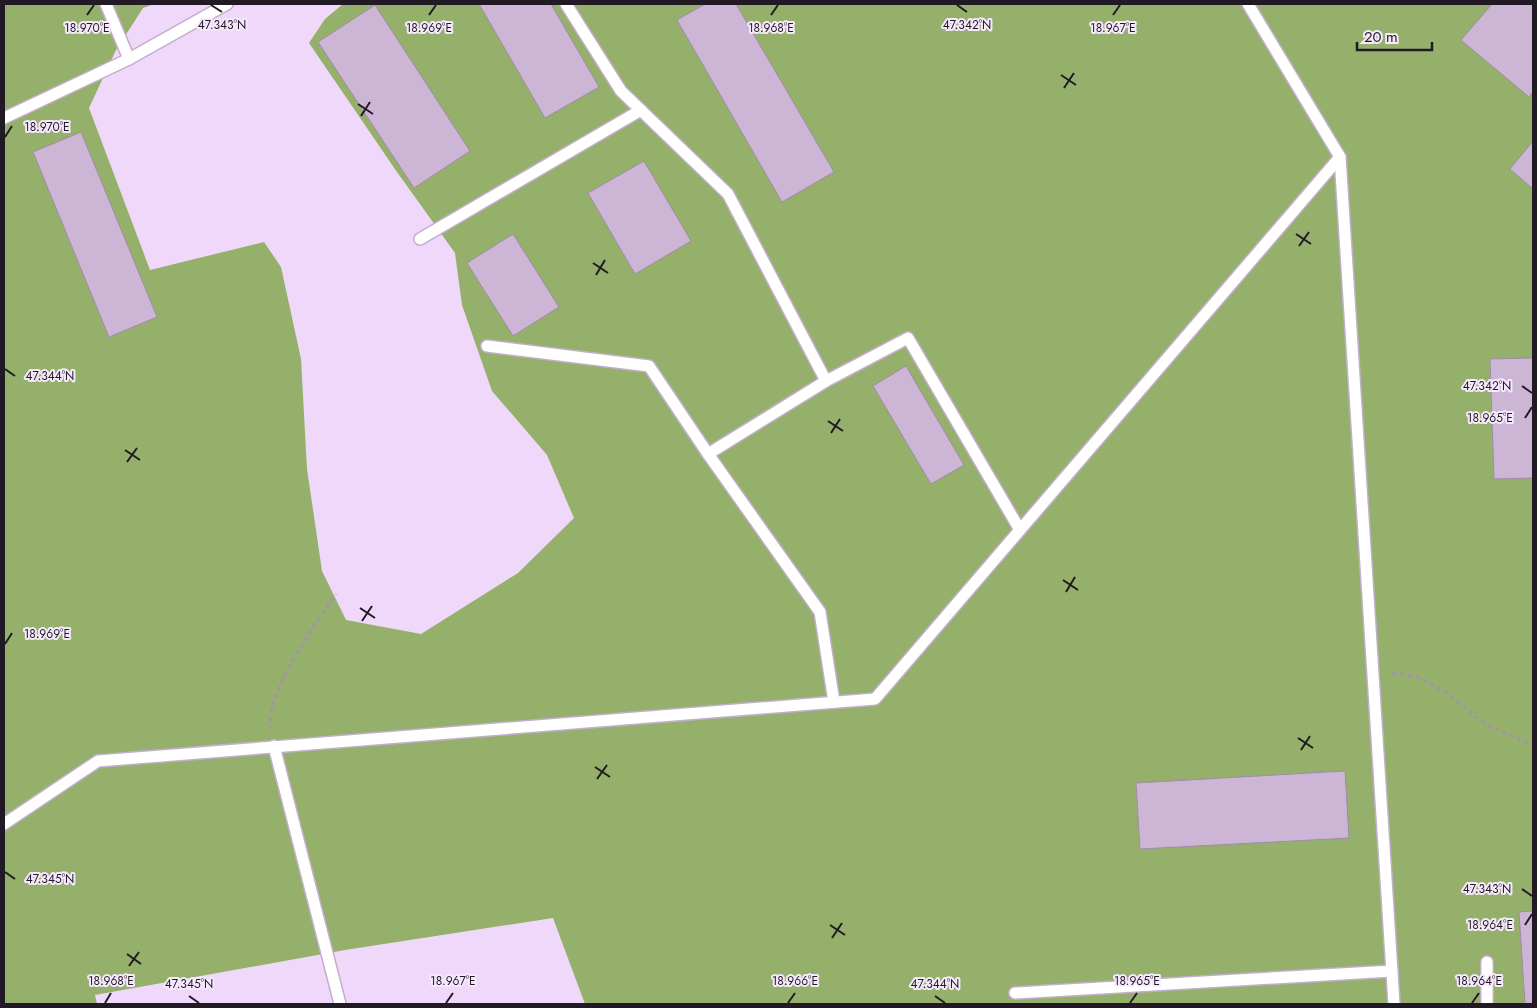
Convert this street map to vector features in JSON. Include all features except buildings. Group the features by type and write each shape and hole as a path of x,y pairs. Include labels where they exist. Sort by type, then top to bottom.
{"lane":[{"path":"106,4 129,59"},
{"path":"4,118 129,59 227,4"},
{"path":"566,4 620,91 728,194 826,381"},
{"path":"1248,4 1340,157 1394,1004"},
{"path":"420,239 640,110"},
{"path":"4,824 98,760 875,699 1340,157"},
{"path":"708,454 826,381 908,338 1020,530"},
{"path":"487,346 649,366 708,454 820,612 834,702"},
{"path":"274,746 340,1004"},
{"path":"1487,962 1487,1004"},
{"path":"1015,993 1392,971"}],"path":[{"path":"274,746 269,719 276,696 300,648 336,594"},
{"path":"1372,671 1416,676 1448,694 1486,725 1533,745"}],"green space":[{"path":"4,4 154,4 143,8 116,50 89,108 150,270 264,242 281,267 301,359 307,469 322,571 346,620 421,634 518,573 574,518 547,455 492,391 462,305 455,253 309,43 325,19 343,4 1533,4 1533,1004 585,1004 553,918 345,950 95,995 97,1004 4,1004"}]}
